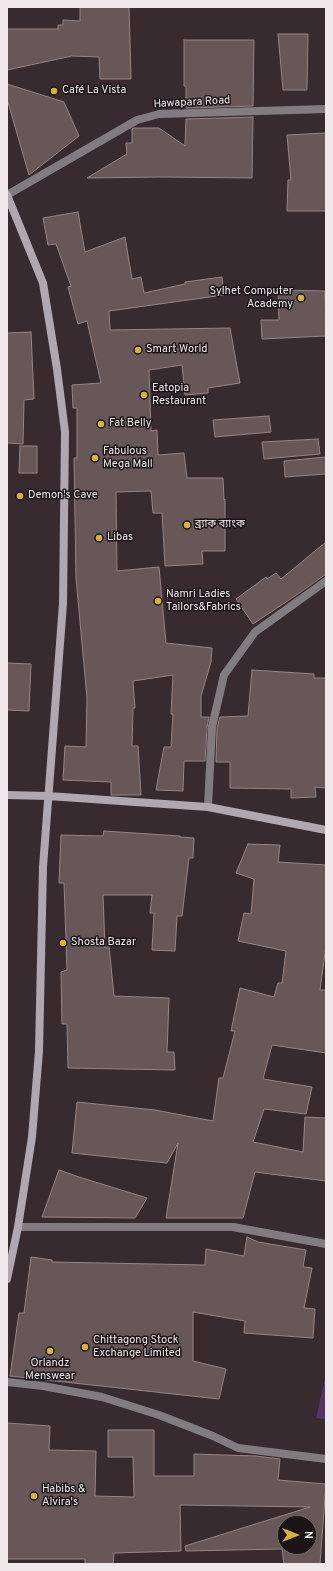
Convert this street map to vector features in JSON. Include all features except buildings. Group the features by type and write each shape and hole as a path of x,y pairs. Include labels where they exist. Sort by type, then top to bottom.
{"main road":[{"path":"7,195 43,283 57,369 65,432 62,604 57,698 43,867 39,1051 32,1137 18,1227 7,1279"},
{"path":"7,795 48,796 208,807 326,830"}],"street":[{"name":"Hawapara Road","path":"7,195 137,120 159,114 326,109"},
{"path":"208,807 212,727 224,675 255,632 326,581"},
{"path":"18,1227 233,1227 326,1244"},
{"path":"7,1382 43,1386 102,1397 159,1415 213,1436 238,1448 326,1459"}],"shaded area":[{"path":"326,1375 326,1419 316,1418"}],"place":[{"name":"Café La Vista","path":"54,91"},
{"name":"Sylhet Computer Academy","path":"301,298"},
{"name":"Smart World","path":"138,350"},
{"name":"Eatopia Restaurant","path":"144,395"},
{"name":"Fat Belly","path":"101,424"},
{"name":"Fabulous Mega Mall","path":"95,458"},
{"name":"Demon's Cave","path":"20,496"},
{"name":"ব্র্যাক ব্যাংক","path":"187,525"},
{"name":"Libas","path":"99,538"},
{"name":"Namri Ladies Tailors&Fabrics","path":"158,601"},
{"name":"Shosta Bazar","path":"63,943"},
{"name":"Chittagong Stock Exchange Limited","path":"85,1347"},
{"name":"Orlandz Menswear","path":"50,1351"},
{"name":"Habibs & Alvira's","path":"34,1496"}]}
